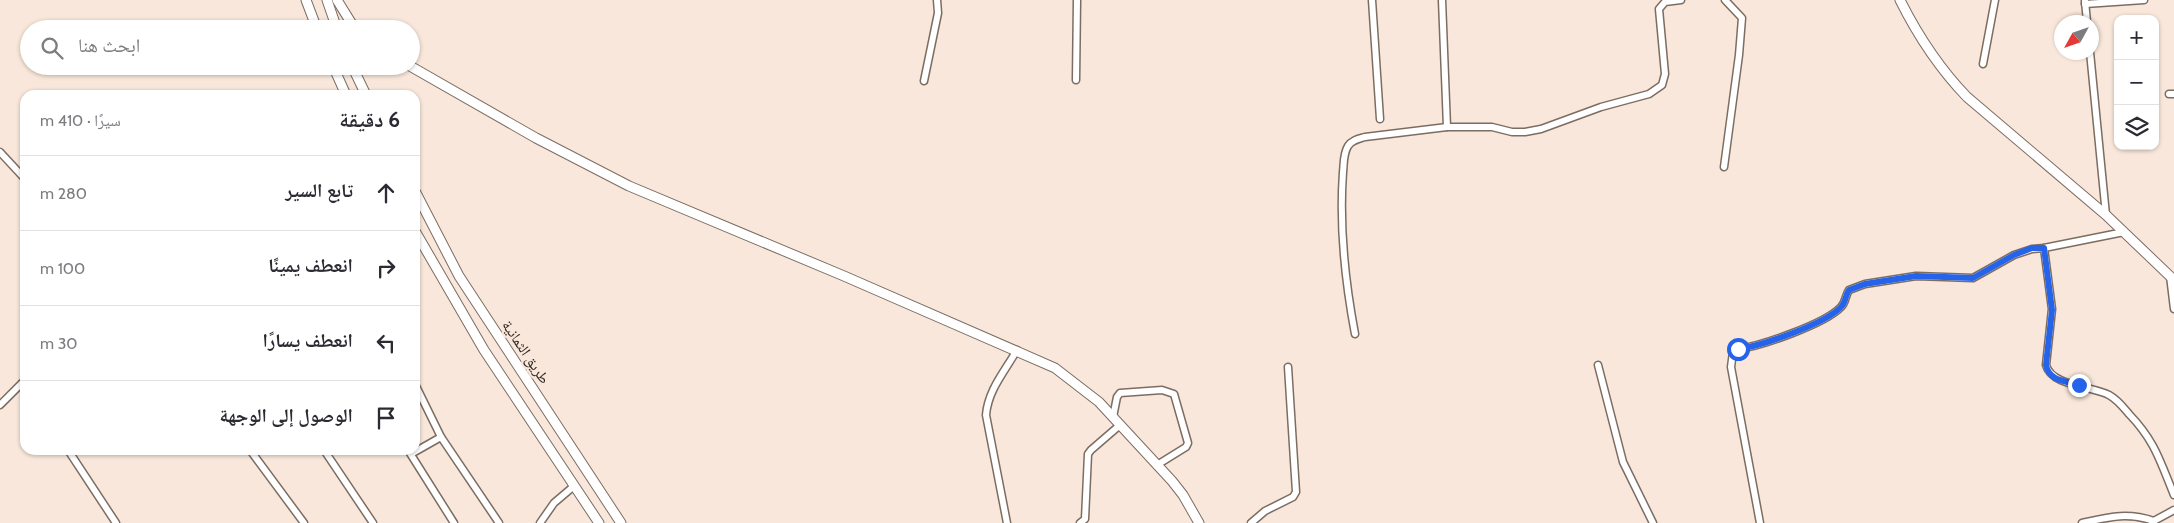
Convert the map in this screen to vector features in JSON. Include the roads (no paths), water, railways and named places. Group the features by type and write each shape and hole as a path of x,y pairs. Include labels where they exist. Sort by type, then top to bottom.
{"street":[{"path":"306,0 314,20"},
{"path":"326,0 334,20"},
{"path":"337,0 350,20"},
{"path":"924,81 938,14 937,0"},
{"path":"1076,80 1077,0"},
{"path":"1372,0 1380,118"},
{"path":"1442,0 1447,127"},
{"path":"1355,334 1342,237 1341,197 1343,165 1347,150 1353,141 1365,137 1447,127 1492,127 1512,132 1533,130 1600,107 1649,94 1662,85 1664,74 1659,9 1665,2 1681,0"},
{"path":"1724,167 1742,18 1725,0"},
{"path":"1900,0 1920,38 1949,79 2106,215 2172,278 2174,309"},
{"path":"1983,64 1995,0"},
{"path":"2086,15 2085,2 2144,0"},
{"path":"2091,60 2106,215"},
{"path":"420,72 536,138 630,186 1017,350 1055,368 1098,402 1113,417 1183,495 1199,523"},
{"path":"336,75 344,90"},
{"path":"356,75 364,90"},
{"path":"0,152 20,173"},
{"name":"طريق الثمانية","path":"420,201 459,276 621,523"},
{"path":"1760,523 1731,367 1733,352 1738,349 1772,342 1822,319 1842,306 1849,290 1865,284 1916,276 1973,278 2014,255 2032,248 2044,248 2124,232"},
{"path":"420,240 484,350 598,523"},
{"path":"2044,248 2052,310 2047,371 2054,378 2106,394 2119,402 2152,441 2174,495"},
{"path":"1007,523 986,415 987,404 992,390 1017,350"},
{"path":"1598,365 1619,451 1652,522"},
{"path":"1251,523 1265,511 1293,497 1296,492 1288,367"},
{"path":"0,405 20,386"},
{"path":"1113,417 1117,397 1120,393 1162,390 1174,394 1188,442 1186,447 1157,465"},
{"path":"420,395 440,437 499,523"},
{"path":"1080,523 1085,519 1088,454 1120,425"},
{"path":"420,447 440,437"},
{"path":"71,455 116,523"},
{"path":"254,455 302,521 293,523"},
{"path":"327,455 373,523"},
{"path":"411,455 454,523"},
{"path":"540,523 554,503 574,486"},
{"path":"2082,523 2116,515 2137,515 2152,522 2174,510"}]}
